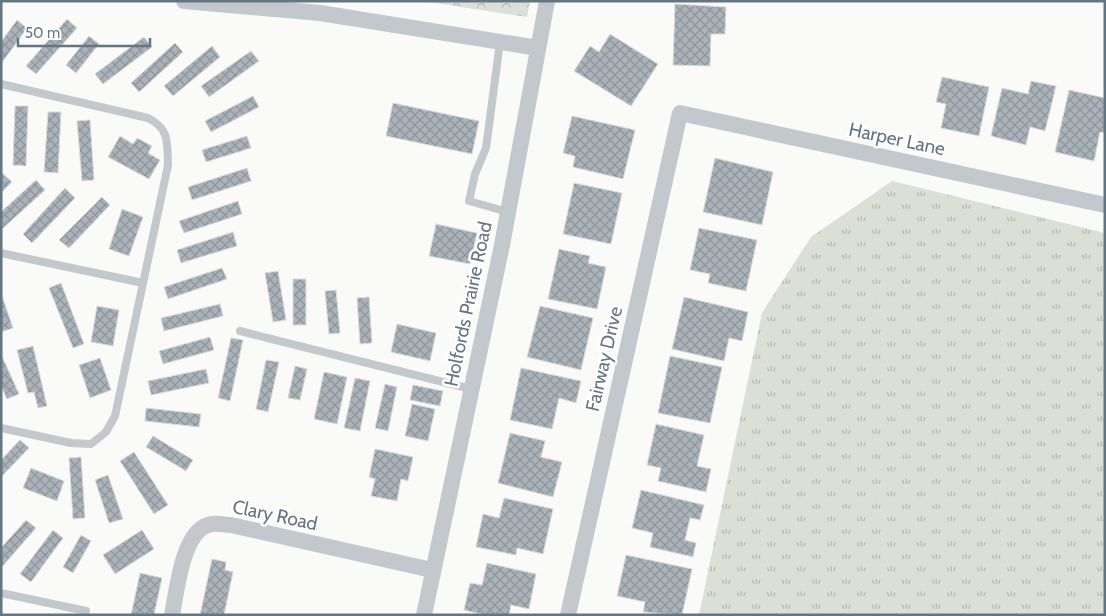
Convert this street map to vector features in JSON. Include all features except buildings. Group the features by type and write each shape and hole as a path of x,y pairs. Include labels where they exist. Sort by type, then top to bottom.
{"street":[{"path":"184,1 320,13 538,48"},
{"name":"Holfords Prairie Road","path":"424,615 508,212 547,1"},
{"name":"Harper Lane","path":"680,112 1105,205"},
{"name":"Fairway Drive","path":"568,615 680,112"},
{"name":"Clary Road","path":"172,615 184,557 194,535 211,524 231,525 432,570"}],"lane":[{"path":"500,41 486,148 475,174 469,201 508,212"},
{"path":"1,84 148,118 159,124 166,137 168,165 115,416 106,432 91,444 71,443 1,428"},
{"path":"1,253 143,283"},
{"path":"240,331 471,389"},
{"path":"1,593 86,611"}],"green space":[{"path":"423,1 530,1 527,17"},
{"path":"892,181 1105,233 1105,615 699,615 762,313 811,237"}]}
